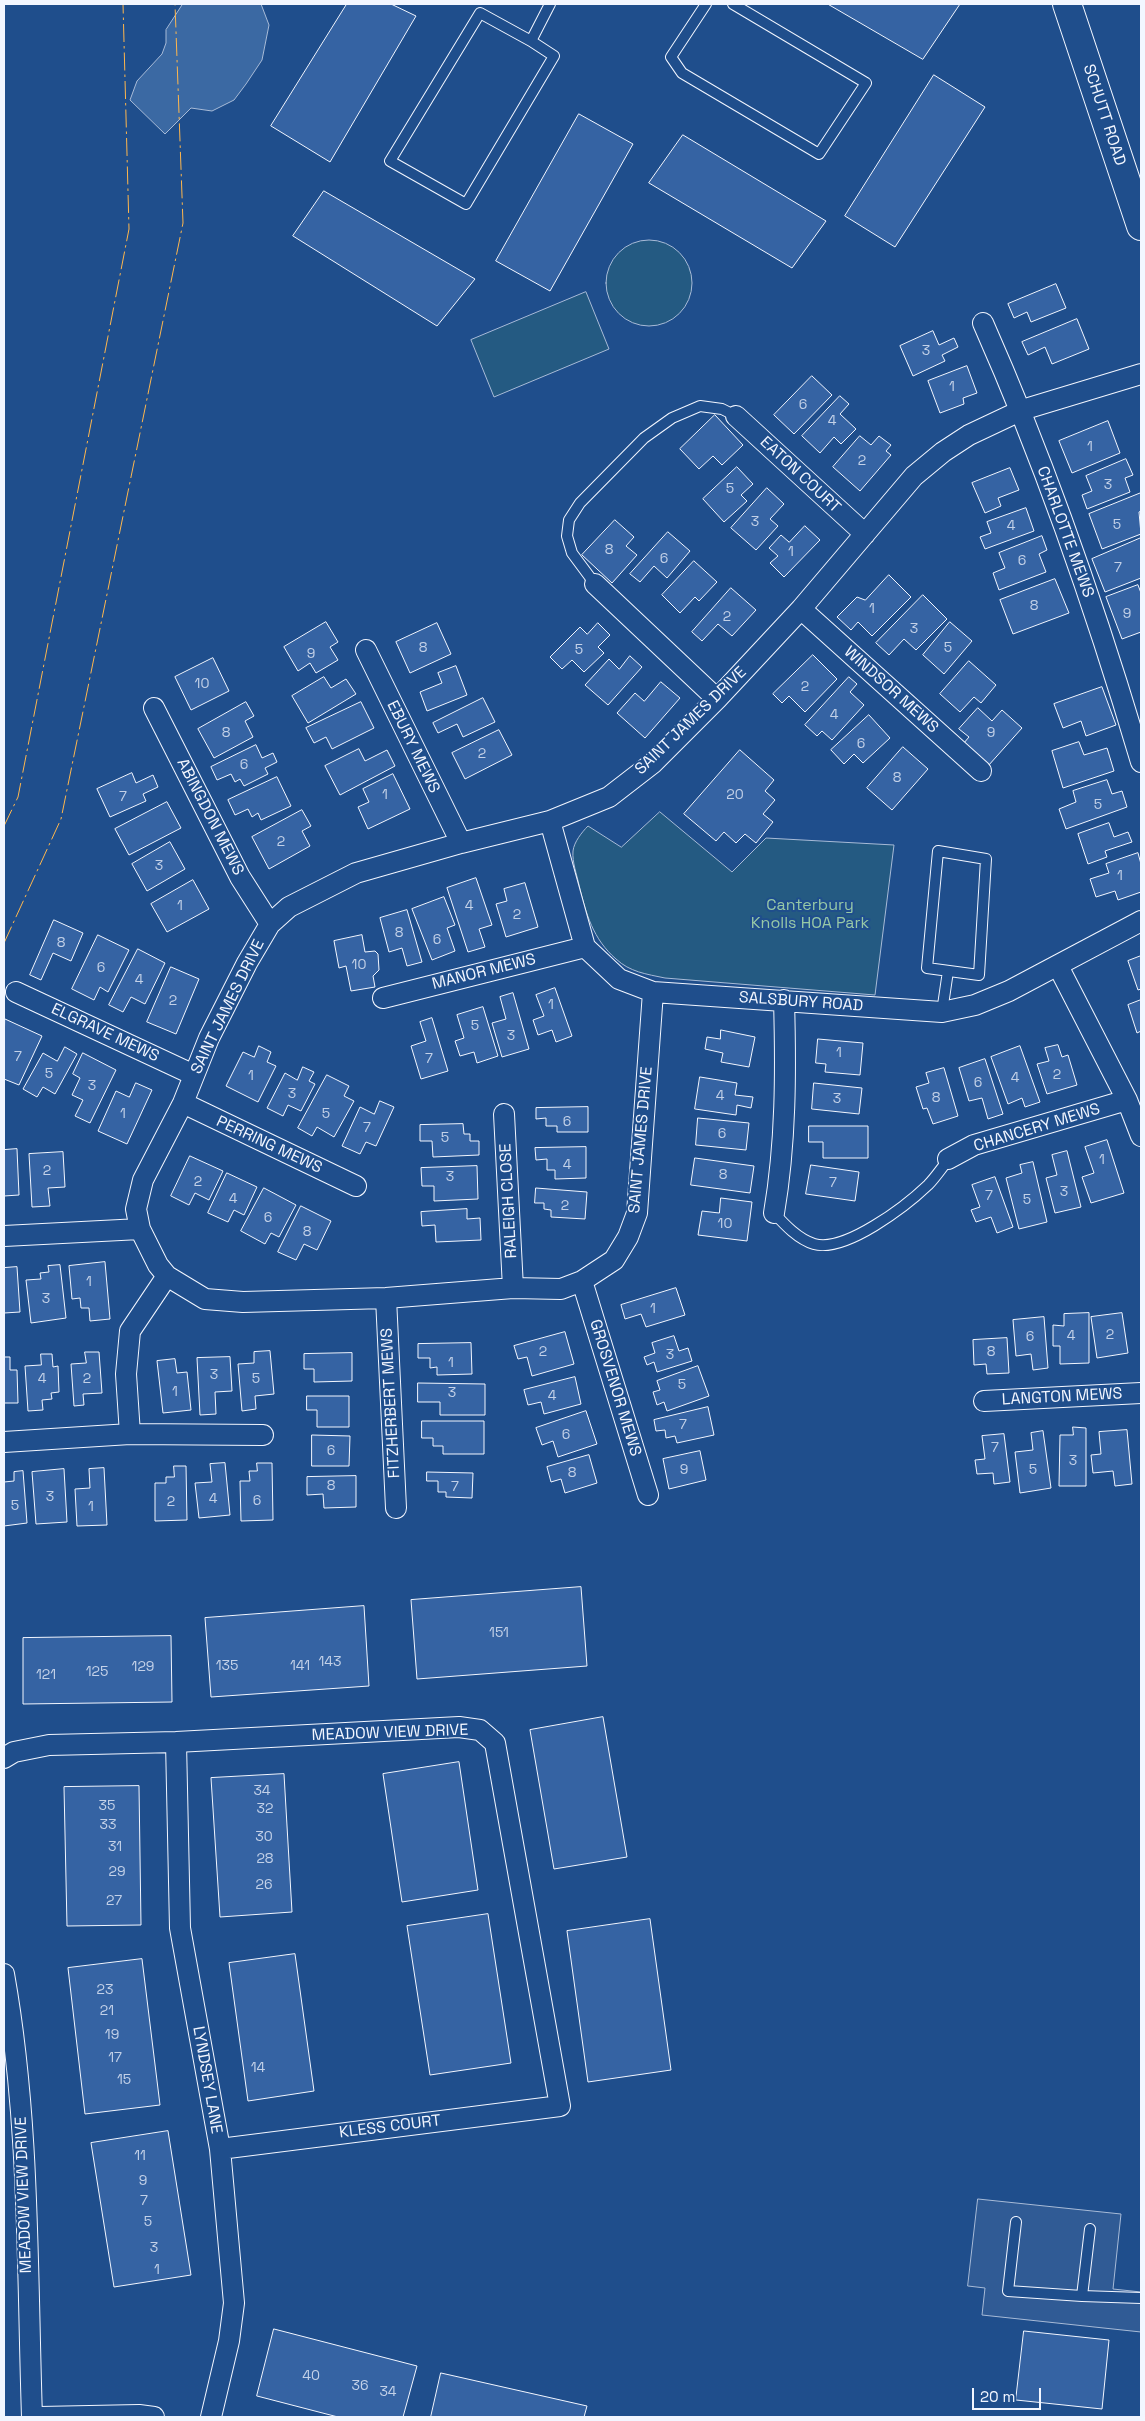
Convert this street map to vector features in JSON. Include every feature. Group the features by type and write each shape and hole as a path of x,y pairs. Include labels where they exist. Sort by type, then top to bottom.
{"street":[{"name":"SCHUTT ROAD","path":"1067,4 1141,226"},
{"name":"CHARLOTTE MEWS","path":"983,323 1022,410 1109,654 1141,762"},
{"name":"SAINT JAMES DRIVE","path":"653,992 637,1213 628,1237 614,1260 582,1281 561,1289 513,1288 386,1298 243,1302 205,1298 167,1276 158,1265 140,1229 136,1209 143,1180 183,1103 194,1075 247,963 270,924 289,907 356,873 461,843 550,821 609,797 652,764 717,699 801,609 914,476 943,452 969,435 1022,410 1141,374"},
{"name":"EATON COURT","path":"736,416 864,534"},
{"path":"595,584 717,699"},
{"name":"WINDSOR MEWS","path":"801,609 981,771"},
{"name":"EBURY MEWS","path":"366,650 461,843"},
{"name":"ABINGDON MEWS","path":"154,708 240,877 270,924"},
{"path":"550,821 585,947"},
{"name":"SALSBURY ROAD","path":"585,947 620,979 653,992 942,1012 974,1005 1058,966 1141,921"},
{"name":"MANOR MEWS","path":"383,998 585,947"},
{"path":"1058,966 1127,1100 1141,1136"},
{"name":"ELGRAVE MEWS","path":"16,992 194,1075"},
{"path":"774,1213 778,1192 786,1087 784,1000"},
{"name":"CHANCERY MEWS","path":"949,1158 974,1145 1127,1100"},
{"name":"PERRING MEWS","path":"183,1103 356,1186"},
{"name":"RALEIGH CLOSE","path":"504,1114 513,1288"},
{"path":"4,1236 140,1229"},
{"path":"130,1434 126,1374 130,1331 167,1276"},
{"name":"GROSVENOR MEWS","path":"582,1281 648,1495"},
{"name":"FITZHERBERT MEWS","path":"386,1298 396,1508"},
{"name":"LANGTON MEWS","path":"984,1401 1141,1393"},
{"path":"4,1442 130,1434 263,1435"},
{"name":"MEADOW VIEW DRIVE","path":"4,1758 14,1752 49,1745 176,1742 459,1727 480,1730 495,1743 560,2106"},
{"name":"LYNDSEY LANE","path":"176,1742 180,1928 220,2149 234,2303 229,2340 211,2417"},
{"name":"MEADOW VIEW DRIVE","path":"4,1974 12,2022 20,2096 32,2417"},
{"name":"KLESS COURT","path":"220,2149 560,2106"},
{"path":"40,2417 139,2415 154,2417"}],"lane":[{"path":"531,41 550,4"},
{"path":"706,4 671,56 682,72 819,154 866,83 733,4"},
{"path":"480,13 531,41 554,56 466,204 390,161 480,13"},
{"path":"595,584 572,553 567,536 569,520 580,503 644,438 672,418 700,406 722,409 736,416"},
{"path":"938,852 986,859 980,975 948,971 927,968 938,852"},
{"path":"942,1012 948,971"},
{"path":"774,1213 790,1230 814,1244 836,1243 862,1233 898,1209 928,1185 949,1158"},
{"path":"1016,2222 1008,2291 1141,2298"},
{"path":"1082,2296 1090,2229"}],"green space":[{"path":"649,240 665,244 679,253 688,267 692,283 688,299 679,313 665,322 649,326 633,322 619,313 610,299 606,283 610,267 619,253 633,244"},
{"path":"586,292 609,349 494,397 471,340"},
{"name":"Canterbury Knolls HOA Park","path":"660,812 732,872 766,838 894,845 875,995 665,978 633,970 616,959 602,943 591,925 574,864 575,844 588,826 621,847"}],"shaded area":[{"path":"183,4 261,4 269,25 262,60 234,100 212,111 191,108 165,134 130,100 137,81 162,54 166,43 166,30"},
{"path":"978,2199 1121,2214 1113,2289 1141,2292 1141,2332 982,2315 985,2288 968,2286"}],"building":[{"path":"347,4 391,4 416,16 330,162 271,126"},
{"path":"828,4 960,4 923,59"},
{"path":"934,75 985,107 895,247 845,216"},
{"path":"579,114 633,144 550,291 496,261"},
{"path":"683,135 826,221 792,268 649,183"},
{"path":"324,191 475,279 437,326 293,236"},
{"path":"1056,284 1066,308 1031,322 1027,312 1014,318 1008,304"},
{"path":"1077,319 1089,349 1052,364 1045,347 1028,355 1022,342"},
{"path":"933,331 939,345 954,338 958,347 942,355 945,361 913,376 900,346"},
{"path":"967,366 977,393 963,398 964,404 940,413 928,381"},
{"path":"812,376 832,395 794,434 774,415"},
{"path":"840,396 849,404 840,414 856,429 841,444 834,437 820,453 802,436"},
{"path":"715,415 743,445 722,465 713,456 699,469 680,449"},
{"path":"1108,421 1120,453 1072,473 1059,441"},
{"path":"860,436 871,445 879,436 891,445 886,451 891,455 860,491 833,467"},
{"path":"1126,459 1133,475 1125,478 1130,492 1087,509 1082,495 1092,491 1086,476"},
{"path":"737,467 753,484 741,495 747,501 724,522 703,499"},
{"path":"1010,468 1019,490 998,498 1001,506 985,513 972,483"},
{"path":"767,488 784,504 770,519 778,526 756,550 731,528"},
{"path":"1141,493 1141,511 1139,512 1141,534 1102,549 1089,514"},
{"path":"1026,508 1034,531 985,549 980,537 991,533 987,522"},
{"path":"615,520 634,537 626,546 637,555 612,583 582,555"},
{"path":"805,526 820,540 784,577 770,563 778,556 769,548 781,535 789,542"},
{"path":"668,532 690,551 667,578 654,566 640,582 630,574"},
{"path":"1042,536 1047,550 1039,554 1046,572 999,590 993,573 1005,568 999,553"},
{"path":"1141,538 1141,578 1105,592 1092,559"},
{"path":"694,561 717,582 699,601 695,597 680,613 662,595"},
{"path":"889,575 911,597 872,636 858,622 851,630 837,617 857,597 865,600"},
{"path":"1055,579 1069,613 1013,634 1000,600"},
{"path":"1138,585 1141,593 1141,632 1122,639 1106,597"},
{"path":"731,588 756,610 732,636 718,624 702,641 692,632"},
{"path":"923,595 947,619 916,650 904,639 889,655 876,643"},
{"path":"326,622 338,642 330,647 338,660 316,673 310,663 298,671 284,647"},
{"path":"950,622 972,641 944,674 923,655"},
{"path":"437,623 451,654 410,673 396,642"},
{"path":"598,623 610,635 598,647 604,653 584,672 572,660 562,669 550,657 580,627 587,634"},
{"path":"813,655 837,679 805,712 789,696 782,703 773,694"},
{"path":"630,656 642,667 608,705 585,685 609,659 619,669"},
{"path":"213,658 229,691 191,710 175,677"},
{"path":"969,661 996,685 981,703 974,697 960,712 940,694"},
{"path":"456,666 467,695 427,711 420,692 442,683 438,673"},
{"path":"324,677 331,688 346,679 356,694 308,723 292,696"},
{"path":"849,677 857,684 850,692 864,705 832,740 822,731 817,736 805,725"},
{"path":"661,682 680,698 645,738 617,713 635,693 644,701"},
{"path":"1102,687 1116,725 1086,736 1081,721 1063,728 1054,704"},
{"path":"483,698 495,722 463,737 457,724 438,733 433,723"},
{"path":"246,702 254,716 245,721 253,737 214,758 198,729"},
{"path":"361,702 374,728 332,749 326,737 314,743 306,728"},
{"path":"978,708 992,721 1002,710 1022,728 988,766 963,744 969,737 959,729"},
{"path":"869,715 890,738 863,763 854,754 844,764 831,750"},
{"path":"499,730 512,755 465,779 452,753"},
{"path":"1079,742 1084,755 1107,748 1114,771 1063,788 1052,751"},
{"path":"256,745 262,758 273,753 277,762 265,768 268,774 244,786 240,779 235,782 231,774 217,780 211,767"},
{"path":"903,747 928,769 892,810 867,788"},
{"path":"359,749 365,761 387,750 395,766 340,795 325,766"},
{"path":"740,750 774,780 765,791 775,800 763,814 773,822 756,843 745,834 736,843 724,832 716,841 684,814"},
{"path":"132,773 136,783 153,775 158,787 143,794 146,801 110,817 97,789"},
{"path":"393,774 410,809 368,829 358,807 369,802 363,789"},
{"path":"277,777 291,806 261,820 258,813 252,817 248,809 235,815 228,800"},
{"path":"1107,780 1112,794 1122,791 1127,807 1066,829 1059,809 1076,802 1073,791"},
{"path":"167,802 181,828 129,855 115,829"},
{"path":"302,810 311,826 302,831 310,846 269,869 252,837"},
{"path":"1109,823 1114,837 1128,832 1132,842 1105,851 1107,857 1088,864 1078,834"},
{"path":"170,842 185,869 147,891 132,864"},
{"path":"1138,853 1141,864 1141,892 1118,900 1115,891 1096,897 1090,879 1109,873 1106,864"},
{"path":"476,878 492,925 479,929 485,947 468,952 447,888"},
{"path":"193,880 209,909 167,932 151,904"},
{"path":"525,883 538,927 506,937 496,904 507,901 504,889"},
{"path":"444,897 455,925 447,928 455,951 432,960 412,909"},
{"path":"407,910 422,962 407,966 402,948 389,952 380,918"},
{"path":"54,920 83,933 71,961 53,953 41,980 30,975"},
{"path":"98,935 129,950 108,992 100,987 94,1000 72,989"},
{"path":"362,935 365,952 375,951 378,954 379,970 373,976 375,987 351,991 346,966 339,968 334,941"},
{"path":"138,949 165,963 145,1004 131,997 123,1012 109,1005"},
{"path":"1141,956 1141,989 1138,990 1128,961"},
{"path":"171,967 199,979 176,1034 147,1022"},
{"path":"555,988 572,1036 556,1042 552,1030 538,1035 533,1020 544,1016 536,995"},
{"path":"513,993 529,1049 502,1057 492,1023 506,1019 500,997"},
{"path":"1141,1000 1141,1031 1137,1033 1128,1005"},
{"path":"483,1007 498,1056 477,1063 474,1052 460,1056 455,1041 464,1038 457,1015"},
{"path":"432,1018 448,1071 421,1079 411,1046 426,1041 420,1022"},
{"path":"5,1019 42,1036 19,1085 4,1079"},
{"path":"721,1030 755,1037 749,1067 721,1062 723,1053 705,1049 707,1037 720,1039"},
{"path":"818,1039 863,1043 860,1075 825,1072 826,1064 816,1063"},
{"path":"1058,1045 1062,1057 1068,1055 1077,1085 1047,1094 1037,1064 1049,1061 1045,1048"},
{"path":"259,1046 271,1052 267,1062 276,1066 258,1102 226,1086 243,1052 254,1057"},
{"path":"1020,1046 1040,1102 1025,1107 1022,1098 1008,1104 991,1057"},
{"path":"65,1047 77,1054 55,1094 43,1087 37,1097 23,1089 43,1053 57,1061"},
{"path":"83,1053 116,1070 90,1123 75,1116 83,1100 72,1095 80,1078 73,1074"},
{"path":"985,1059 1003,1114 988,1119 982,1098 969,1101 959,1068"},
{"path":"303,1067 314,1072 309,1081 315,1084 301,1111 288,1105 283,1116 267,1108 285,1073 297,1080"},
{"path":"944,1068 958,1116 933,1124 927,1108 923,1109 916,1087 929,1083 926,1073"},
{"path":"327,1075 349,1086 344,1096 354,1101 334,1137 317,1127 312,1136 298,1128"},
{"path":"700,1077 737,1083 735,1095 753,1097 751,1108 737,1105 736,1115 695,1109"},
{"path":"136,1083 152,1090 127,1144 98,1131 116,1091 129,1097"},
{"path":"814,1083 862,1088 859,1114 812,1109"},
{"path":"380,1101 394,1107 376,1146 366,1142 360,1154 342,1146 360,1107 374,1114"},
{"path":"588,1107 588,1132 557,1132 557,1126 546,1126 546,1118 536,1119 536,1108"},
{"path":"698,1118 749,1123 746,1150 696,1145"},
{"path":"463,1124 464,1134 470,1134 470,1141 479,1141 479,1155 433,1157 432,1141 420,1141 420,1125"},
{"path":"809,1126 868,1126 868,1158 823,1158 823,1142 809,1142"},
{"path":"1107,1140 1124,1193 1091,1203 1082,1177 1094,1173 1085,1147"},
{"path":"586,1147 586,1178 555,1179 555,1170 547,1170 547,1159 536,1160 535,1148"},
{"path":"17,1149 19,1195 4,1196 4,1150"},
{"path":"1067,1151 1081,1207 1055,1213 1046,1178 1057,1175 1052,1155"},
{"path":"63,1152 65,1187 48,1188 50,1206 32,1207 29,1154"},
{"path":"190,1156 223,1171 209,1200 195,1193 189,1205 171,1196"},
{"path":"695,1158 754,1166 750,1193 691,1185"},
{"path":"1033,1162 1047,1222 1019,1229 1006,1178 1022,1173 1020,1165"},
{"path":"811,1165 859,1172 855,1201 806,1194"},
{"path":"477,1166 478,1199 434,1201 434,1186 422,1186 421,1168"},
{"path":"227,1173 257,1187 244,1215 234,1210 228,1222 208,1213"},
{"path":"995,1177 1013,1227 997,1233 991,1217 976,1222 971,1210 980,1207 972,1185"},
{"path":"264,1188 296,1205 279,1237 271,1233 265,1244 241,1231"},
{"path":"536,1188 587,1192 585,1219 551,1217 551,1210 544,1209 544,1203 535,1203"},
{"path":"721,1198 752,1202 747,1241 698,1235 702,1211 719,1213"},
{"path":"301,1206 331,1221 317,1250 304,1244 296,1260 278,1252"},
{"path":"467,1209 467,1219 480,1218 481,1240 436,1242 435,1225 422,1226 421,1212"},
{"path":"105,1262 110,1319 90,1321 89,1308 81,1308 80,1298 72,1299 69,1266"},
{"path":"60,1265 66,1318 31,1323 26,1280 41,1279 40,1273 49,1272 48,1266"},
{"path":"17,1267 20,1312 4,1313 4,1268"},
{"path":"676,1288 685,1315 646,1327 641,1314 625,1319 621,1305"},
{"path":"1089,1313 1089,1363 1060,1364 1060,1346 1053,1346 1053,1325 1064,1326 1064,1314"},
{"path":"1122,1313 1128,1353 1097,1358 1091,1317"},
{"path":"1044,1317 1048,1368 1033,1370 1031,1354 1016,1356 1013,1320"},
{"path":"565,1332 574,1364 532,1376 527,1357 518,1359 514,1346"},
{"path":"674,1336 679,1351 688,1348 692,1361 657,1372 654,1362 647,1365 644,1357 655,1353 652,1343"},
{"path":"1007,1338 1009,1373 987,1374 986,1364 974,1365 973,1340"},
{"path":"471,1343 472,1374 437,1375 437,1367 430,1368 430,1358 418,1358 418,1344"},
{"path":"270,1351 274,1394 255,1396 256,1409 242,1411 238,1364 254,1363 254,1352"},
{"path":"85,1352 99,1352 102,1393 83,1394 84,1405 74,1406 71,1364 86,1363"},
{"path":"352,1353 352,1381 314,1382 314,1369 304,1369 304,1354"},
{"path":"41,1354 52,1354 53,1367 58,1366 59,1392 51,1393 52,1399 42,1400 43,1410 28,1411 25,1366 41,1365"},
{"path":"4,1357 10,1357 10,1370 17,1370 18,1403 4,1403"},
{"path":"230,1357 232,1391 215,1392 216,1414 200,1415 197,1358"},
{"path":"175,1359 177,1373 187,1372 191,1410 163,1413 157,1361"},
{"path":"698,1366 709,1396 667,1411 664,1402 657,1405 653,1392 660,1390 657,1381"},
{"path":"575,1377 581,1404 544,1414 541,1402 528,1405 524,1390"},
{"path":"418,1383 485,1384 485,1415 440,1415 440,1402 418,1402"},
{"path":"307,1396 349,1396 349,1427 317,1427 317,1410 307,1410"},
{"path":"708,1407 714,1435 677,1443 675,1436 666,1438 665,1430 656,1431 654,1420"},
{"path":"586,1411 597,1444 558,1457 553,1441 542,1445 536,1428"},
{"path":"422,1421 484,1421 484,1454 443,1454 443,1446 433,1446 433,1438 422,1438"},
{"path":"1073,1427 1086,1428 1086,1486 1059,1486 1060,1435 1073,1435"},
{"path":"1127,1430 1132,1484 1115,1486 1113,1471 1093,1473 1091,1455 1101,1454 1099,1432"},
{"path":"1043,1431 1051,1488 1020,1493 1015,1452 1033,1450 1031,1433"},
{"path":"1004,1434 1010,1482 994,1484 993,1473 977,1474 975,1460 985,1459 982,1436"},
{"path":"312,1435 350,1436 349,1466 312,1466"},
{"path":"700,1451 706,1480 669,1489 663,1459"},
{"path":"589,1455 597,1483 565,1493 561,1479 551,1482 547,1467"},
{"path":"225,1463 230,1515 199,1518 195,1483 212,1482 210,1464"},
{"path":"257,1463 272,1463 273,1520 241,1521 240,1481 250,1481 249,1471 257,1471"},
{"path":"174,1466 186,1466 187,1520 155,1521 155,1483 166,1483 166,1477 174,1477"},
{"path":"104,1468 107,1525 77,1526 75,1489 90,1488 89,1469"},
{"path":"64,1469 67,1522 36,1524 32,1472"},
{"path":"23,1471 27,1523 4,1526 4,1482 14,1481 14,1472"},
{"path":"427,1472 473,1473 472,1498 446,1497 446,1492 438,1492 438,1481 427,1481"},
{"path":"356,1476 356,1507 324,1508 323,1494 307,1495 307,1477"},
{"path":"581,1587 587,1666 417,1679 411,1600"},
{"path":"364,1606 369,1686 211,1697 205,1618"},
{"path":"171,1636 172,1702 23,1704 23,1638"},
{"path":"603,1717 627,1857 554,1869 530,1730"},
{"path":"459,1762 478,1890 402,1902 383,1774"},
{"path":"284,1774 292,1912 220,1917 211,1778"},
{"path":"139,1786 141,1925 67,1926 64,1787"},
{"path":"488,1914 511,2063 430,2075 407,1926"},
{"path":"650,1919 671,2070 588,2082 567,1931"},
{"path":"295,1954 314,2091 248,2101 229,1963"},
{"path":"142,1959 160,2105 85,2114 68,1968"},
{"path":"168,2131 191,2275 114,2287 91,2143"},
{"path":"274,2329 417,2366 403,2417 338,2417 257,2396"},
{"path":"1024,2331 1109,2340 1102,2409 1016,2400"},
{"path":"441,2373 587,2406 584,2417 431,2417"}],"power":[{"path":"4,826 18,797 129,229 123,4"},
{"path":"4,943 61,819 183,223 175,4"}]}
